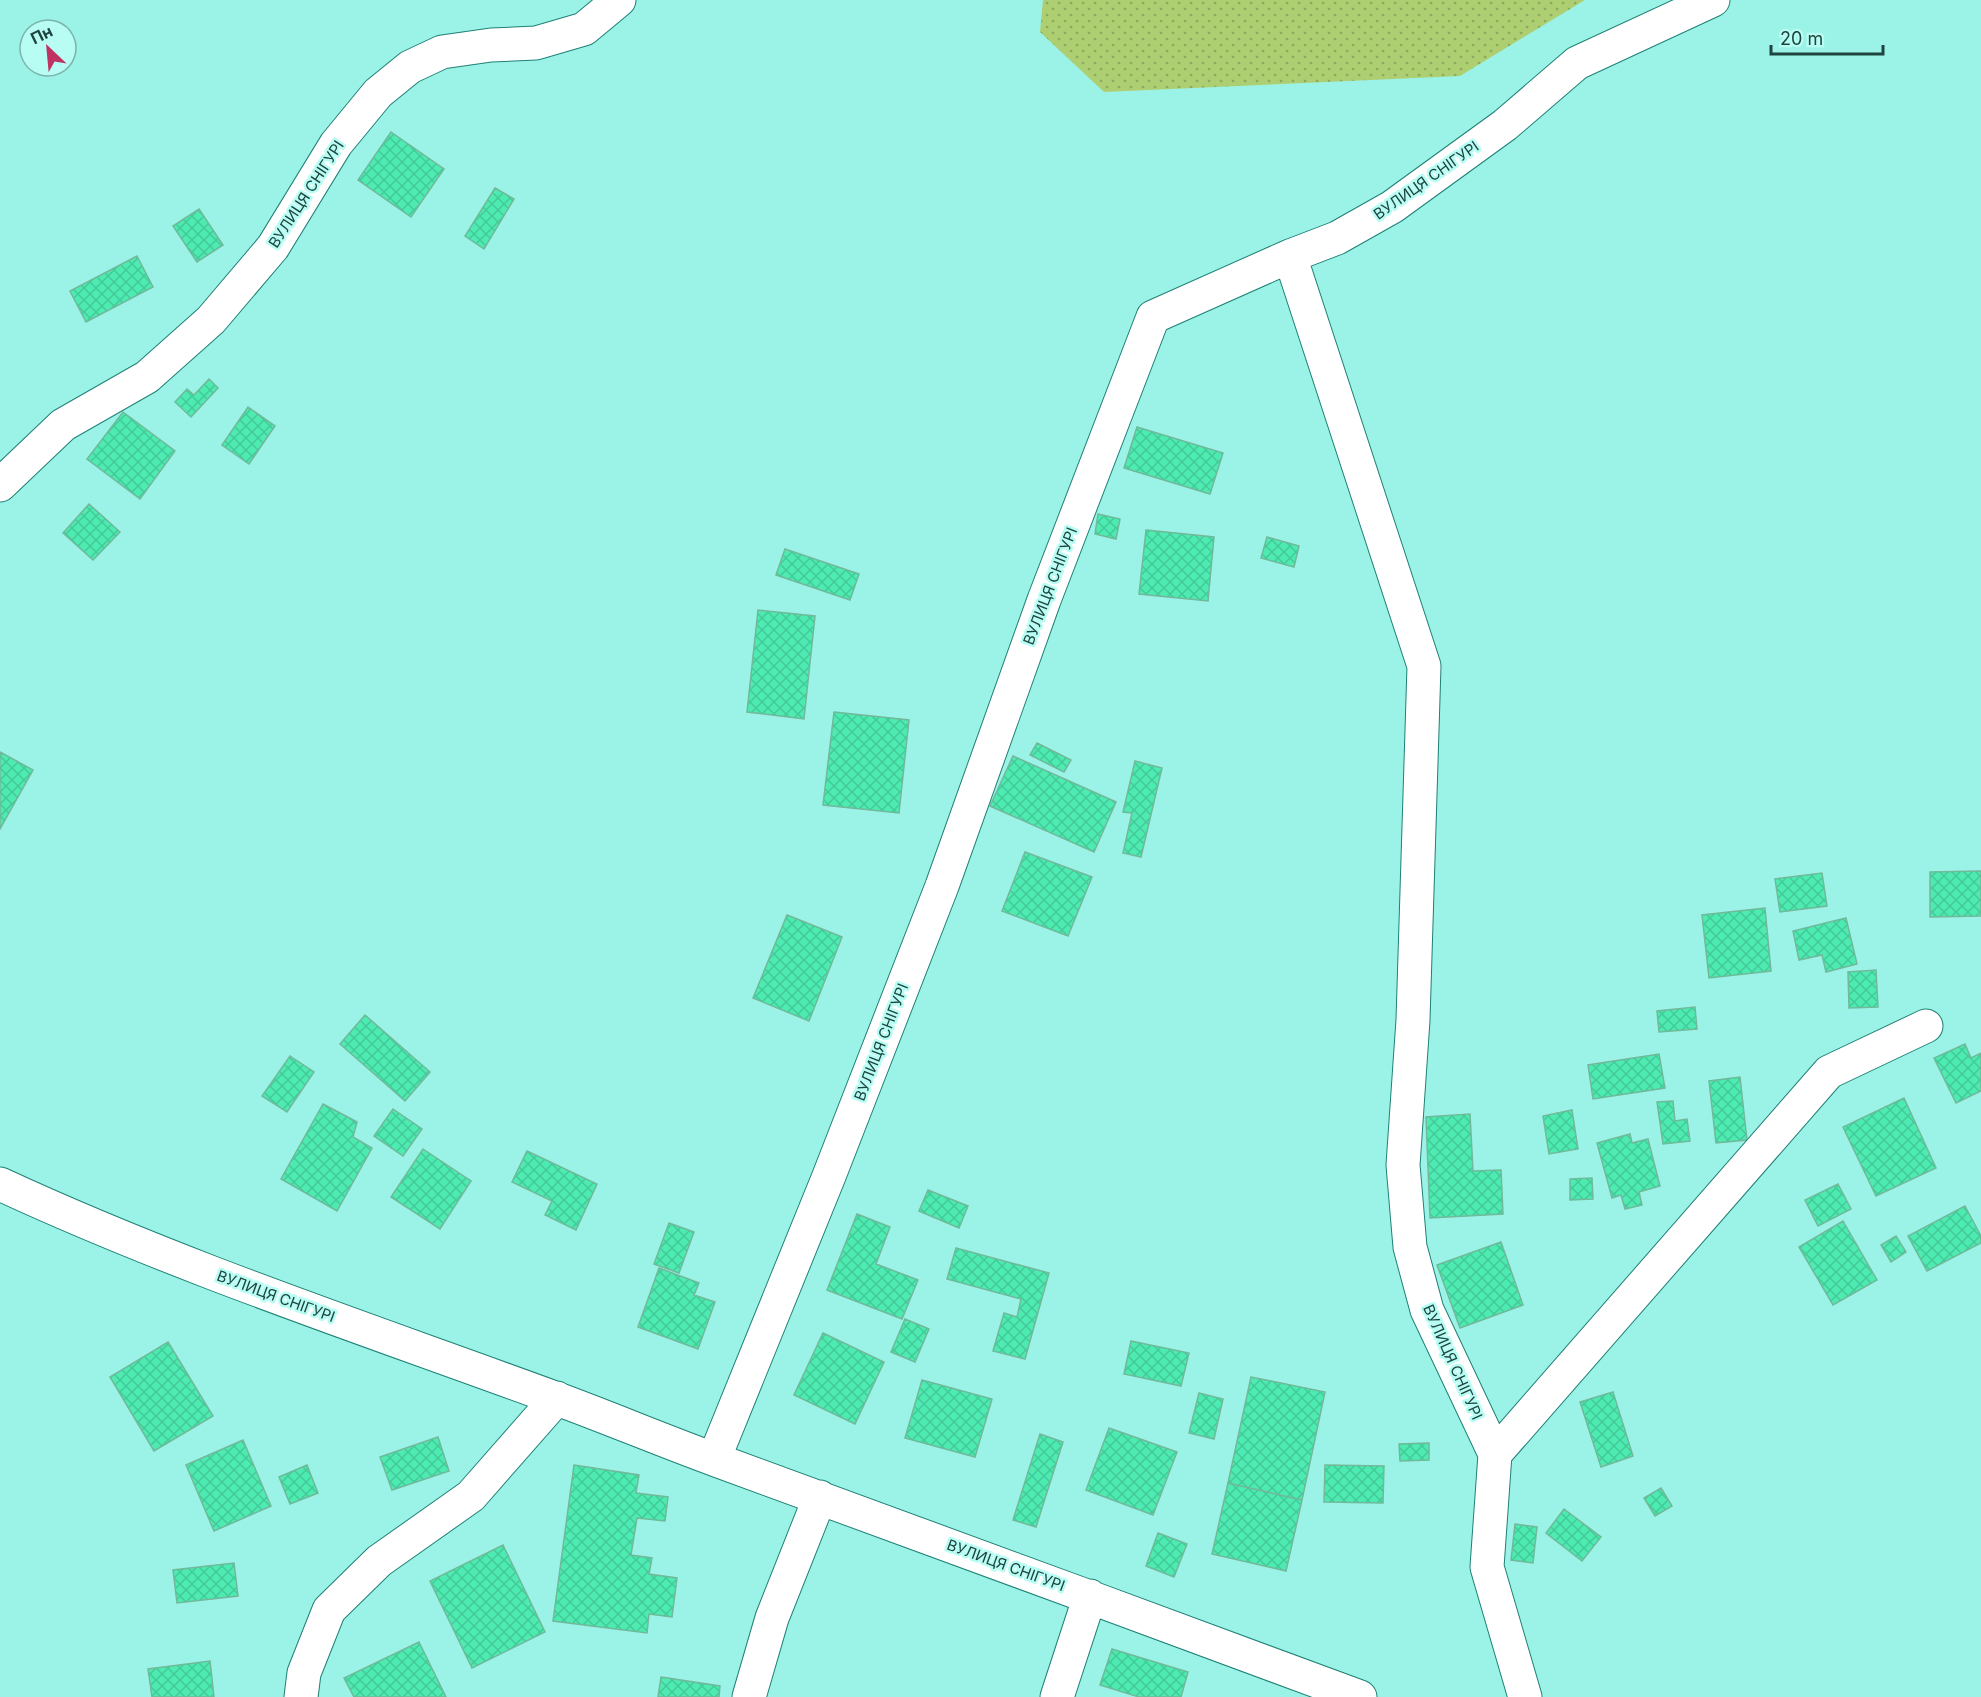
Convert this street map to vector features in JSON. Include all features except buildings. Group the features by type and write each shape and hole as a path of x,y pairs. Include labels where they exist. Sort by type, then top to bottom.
{"street":[{"name":"ВУЛИЦЯ СНІГУРІ","path":"0,485 63,425 147,377 211,320 273,247 336,144 378,93 410,67 442,52 491,45 536,43 584,29 619,0"},
{"name":"ВУЛИЦЯ СНІГУРІ","path":"714,1459 829,1176 942,886 1044,600 1153,317 1290,256 1337,238 1392,207 1505,125 1577,63 1713,0"},
{"name":"ВУЛИЦЯ СНІГУРІ","path":"1290,256 1424,666 1413,1020 1409,1105 1403,1165 1410,1246 1427,1310 1495,1454 1487,1567 1525,1697"},
{"path":"1495,1454 1829,1072 1926,1026"},
{"name":"ВУЛИЦЯ СНІГУРІ","path":"0,1184 46,1206 150,1249 1360,1697"},
{"path":"301,1697 304,1673 329,1610 379,1561 471,1496 557,1398"},
{"path":"749,1697 772,1618 820,1497"},
{"path":"1057,1697 1090,1596"}],"green space":[{"path":"1043,0 1585,0 1460,76 1104,92 1040,32"}]}
